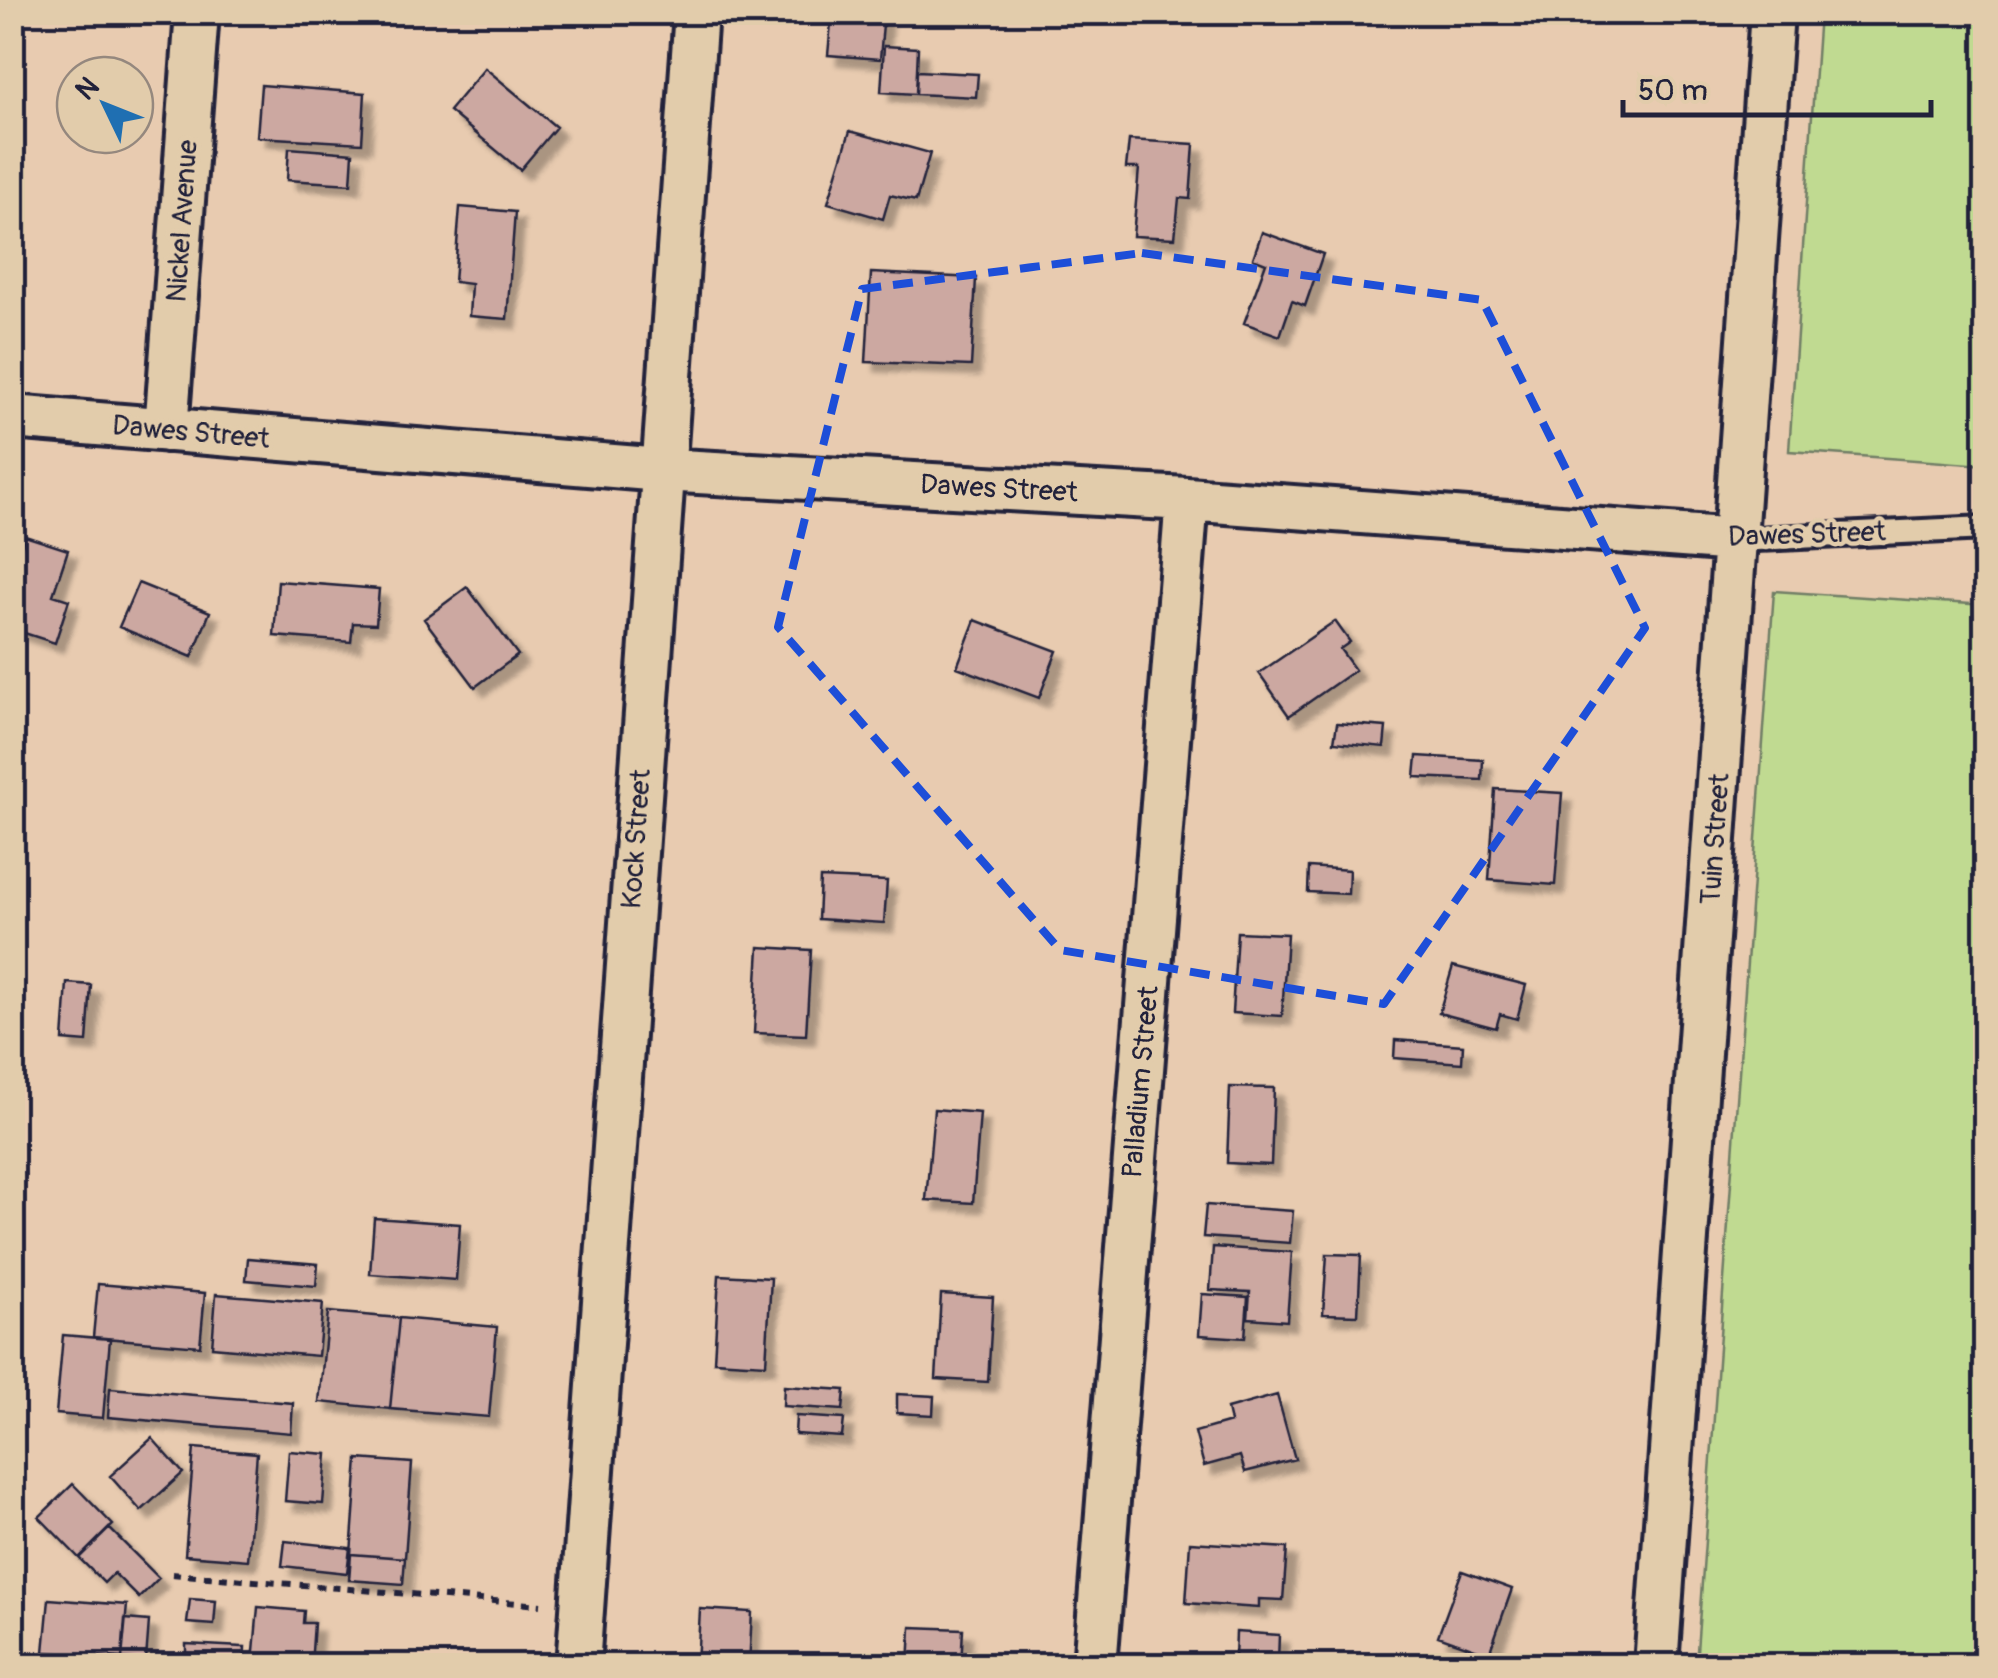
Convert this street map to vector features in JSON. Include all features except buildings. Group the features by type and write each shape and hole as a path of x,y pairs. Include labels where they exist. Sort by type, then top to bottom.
{"street":[{"name":"Nickel Avenue","path":"166,430 197,12"},
{"name":"Kock Street","path":"578,1666 696,12"},
{"name":"Tuin Street","path":"1656,1666 1772,12"},
{"name":"Dawes Street","path":"12,417 662,470 1187,500 1736,540"},
{"name":"Palladium Street","path":"1095,1666 1187,500"}],"lane":[{"name":"Dawes Street","path":"1736,540 1986,528"}],"path":[{"path":"172,1574 582,1608"}],"highlighted area":[{"path":"1142,253 1482,300 1645,628 1384,1004 1060,950 778,627 862,289"}],"green space":[{"path":"1819,13 1985,13 1985,465 1789,451"},
{"path":"1774,591 1985,605 1985,1665 1696,1665"}]}
